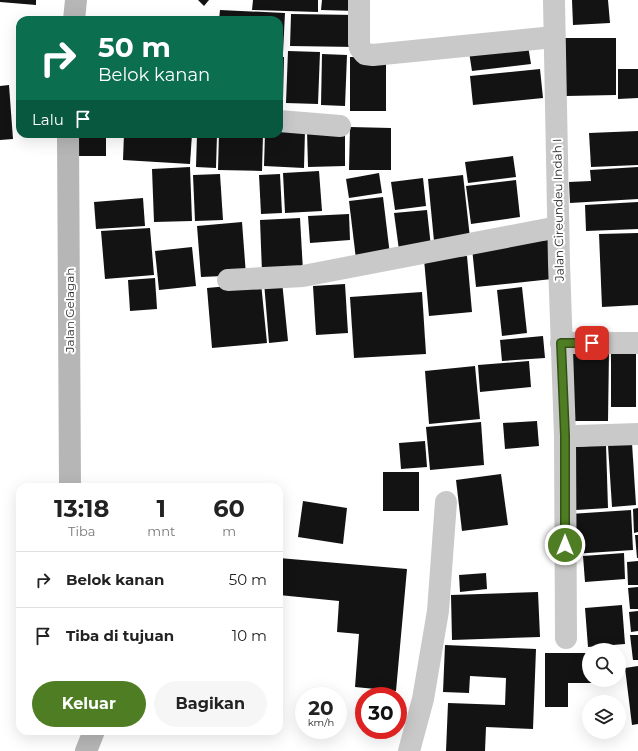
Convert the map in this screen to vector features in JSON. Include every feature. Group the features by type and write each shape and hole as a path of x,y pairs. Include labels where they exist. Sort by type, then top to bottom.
{"street":[{"path":"74,16 76,0"},
{"path":"359,0 359,43 360,48 365,54 381,54 554,37"},
{"name":"Jalan Cireundeu Indah I","path":"554,0 558,227 565,436 566,638"},
{"path":"283,121 340,126"},
{"name":"Jalan Gelagah","path":"68,138 70,483"},
{"path":"228,280 303,276 558,227"},
{"path":"561,343 638,343"},
{"path":"577,436 638,434"},
{"path":"409,751 423,699 438,611 446,502"},
{"path":"86,751 92,735"}],"building":[{"path":"0,0 36,0 36,5 0,2"},
{"path":"198,0 209,0 204,6"},
{"path":"253,0 318,0 318,12 252,10"},
{"path":"322,0 356,0 356,11 321,10"},
{"path":"572,0 608,0 610,23 573,25"},
{"path":"220,10 285,13 283,53 283,16 219,16"},
{"path":"291,14 357,15 356,47 290,46"},
{"path":"565,38 616,38 616,95 566,96"},
{"path":"528,46 531,64 472,71 469,52"},
{"path":"288,51 320,52 318,104 286,103"},
{"path":"322,54 347,55 345,106 321,105"},
{"path":"283,57 284,57 283,99"},
{"path":"350,57 386,57 386,111 350,111"},
{"path":"540,69 543,98 473,105 470,76"},
{"path":"618,69 638,69 638,98 618,99"},
{"path":"9,85 13,139 0,140 0,86"},
{"path":"350,127 391,128 391,170 349,170"},
{"path":"283,129 305,130 304,168 264,166 265,138 283,138"},
{"path":"307,130 345,130 345,166 308,167"},
{"path":"638,131 638,165 591,167 589,133"},
{"path":"78,138 106,138 106,156 79,156"},
{"path":"124,138 192,138 190,164 123,160"},
{"path":"197,138 217,138 216,168 196,167"},
{"path":"219,138 263,138 262,171 218,170"},
{"path":"513,156 516,177 468,183 465,162"},
{"path":"190,167 192,221 154,222 152,169"},
{"path":"638,167 638,199 570,203 569,182 591,181 590,170"},
{"path":"319,171 322,211 285,213 283,173"},
{"path":"379,173 382,193 349,198 346,179"},
{"path":"220,174 223,220 195,221 193,175"},
{"path":"280,174 282,213 261,214 259,175"},
{"path":"463,175 470,238 434,241 428,179"},
{"path":"423,178 426,206 395,210 391,182"},
{"path":"516,180 520,217 471,224 466,186"},
{"path":"383,197 390,255 356,259 349,201"},
{"path":"143,198 145,226 96,229 94,202"},
{"path":"638,202 638,229 586,231 585,205"},
{"path":"427,210 431,247 399,250 394,213"},
{"path":"349,214 350,240 310,243 308,216"},
{"path":"300,218 303,271 262,272 260,220"},
{"path":"242,222 246,275 201,277 197,226"},
{"path":"150,228 154,275 105,279 101,231"},
{"path":"638,233 638,305 602,307 599,234"},
{"path":"548,240 552,279 476,287 472,248"},
{"path":"192,247 196,286 159,290 155,251"},
{"path":"467,256 472,312 429,316 424,259"},
{"path":"155,278 157,309 130,311 128,280"},
{"path":"282,281 288,341 269,343 264,282"},
{"path":"261,283 267,343 212,348 207,288"},
{"path":"345,284 348,333 316,335 313,286"},
{"path":"522,287 527,333 502,336 497,290"},
{"path":"422,292 426,354 354,358 350,297"},
{"path":"543,336 545,358 502,361 500,340"},
{"path":"572,350 609,351 608,421 572,421"},
{"path":"636,351 636,407 611,407 611,352"},
{"path":"529,361 531,387 480,392 478,365"},
{"path":"475,366 480,419 429,424 425,371"},
{"path":"537,421 539,446 505,449 503,423"},
{"path":"481,422 484,465 430,470 426,427"},
{"path":"425,441 427,467 401,469 399,443"},
{"path":"632,443 636,505 612,507 608,445"},
{"path":"606,445 608,508 576,510 573,447"},
{"path":"383,472 419,472 419,511 383,511"},
{"path":"501,474 508,525 462,531 456,480"},
{"path":"303,501 347,508 343,544 298,537"},
{"path":"638,508 638,532 634,533 633,509"},
{"path":"631,510 633,550 572,554 570,514"},
{"path":"635,535 638,535 638,558 637,558"},
{"path":"624,553 625,579 585,582 583,556"},
{"path":"283,558 407,569 396,687 355,687 359,634 337,632 339,601 283,595"},
{"path":"638,561 638,585 628,585 627,562"},
{"path":"486,573 487,589 460,592 459,575"},
{"path":"638,587 638,609 630,609 628,588"},
{"path":"538,592 540,637 452,640 451,595"},
{"path":"622,605 625,643 588,643 585,608"},
{"path":"638,611 638,631 631,632 629,612"},
{"path":"630,635 638,635 638,660 633,660"},
{"path":"445,645 536,649 533,729 486,727 485,751 446,751 448,703 505,705 506,678 470,676 469,693 443,692"},
{"path":"545,653 582,653 582,683 568,683 568,707 545,707"},
{"path":"638,666 638,724 632,725 626,676 626,668"}],"route":[{"path":"565,545 565,436 561,343 592,343"}]}
